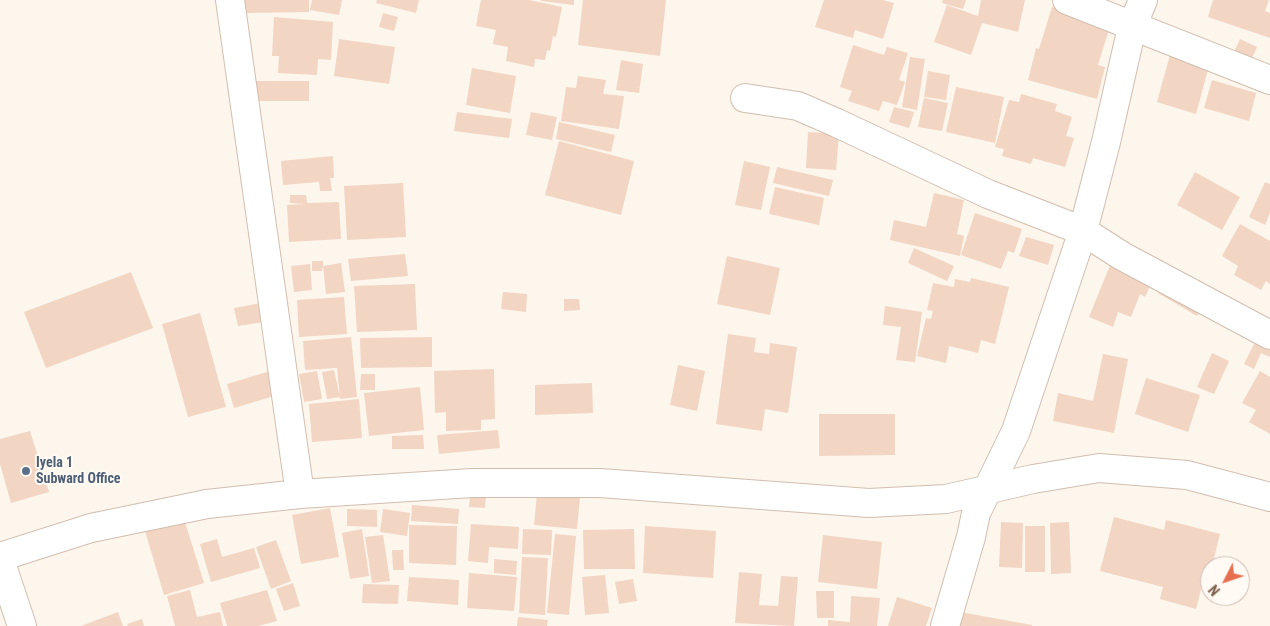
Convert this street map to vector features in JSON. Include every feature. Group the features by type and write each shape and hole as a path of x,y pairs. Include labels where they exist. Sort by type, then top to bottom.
{"street":[{"path":"230,0 300,494"},
{"path":"1067,0 1270,80"},
{"path":"945,626 971,537 976,512 1016,431 1083,231 1106,142 1132,27 1143,0"},
{"path":"745,98 798,106 837,122 988,194 1083,231 1122,256 1270,335"},
{"path":"22,626 0,559 91,528 207,504 300,494 472,483 600,483 869,503 946,499 1033,479 1099,468 1187,475 1270,496"}],"building":[{"path":"243,0 309,0 309,12 243,13"},
{"path":"312,0 342,0 339,15 310,10"},
{"path":"377,0 419,0 416,13 376,3"},
{"path":"481,0 529,0 562,7 556,37 553,36 550,51 547,50 545,60 535,59 534,67 506,61 508,47 493,44 496,30 476,26"},
{"path":"574,0 574,5 541,1"},
{"path":"583,0 666,0 660,56 578,45"},
{"path":"824,0 883,0 894,3 883,39 855,30 853,38 815,27"},
{"path":"943,0 966,0 963,9 942,3"},
{"path":"981,0 1025,0 1018,32 982,23 971,55 934,42 947,5 978,16"},
{"path":"1213,0 1269,0 1265,11 1270,13 1270,38 1208,17"},
{"path":"1052,7 1110,26 1098,65 1105,67 1097,99 1028,80 1036,48 1039,49"},
{"path":"383,13 398,17 394,31 379,27"},
{"path":"274,17 333,22 331,60 318,59 317,75 278,73 279,56 272,56"},
{"path":"339,39 395,47 389,84 334,76"},
{"path":"1240,39 1257,47 1251,60 1234,52"},
{"path":"853,45 884,55 887,47 908,53 899,80 905,82 897,105 883,101 879,111 848,101 852,91 840,87"},
{"path":"1171,51 1210,62 1196,114 1157,102"},
{"path":"910,57 925,59 917,110 902,107"},
{"path":"621,60 643,64 639,93 616,90"},
{"path":"472,68 516,76 510,113 466,105"},
{"path":"928,71 950,75 946,100 924,97"},
{"path":"578,76 606,80 603,94 624,96 619,129 561,121 566,87 576,88"},
{"path":"1212,80 1256,93 1249,121 1204,108"},
{"path":"254,81 309,81 309,101 255,101"},
{"path":"956,87 1004,97 995,143 946,132"},
{"path":"1021,94 1057,104 1055,111 1072,117 1066,136 1074,138 1065,167 1033,158 1031,164 1002,156 1004,149 995,147 1009,100 1019,102"},
{"path":"924,98 948,103 942,131 918,127"},
{"path":"894,107 914,112 909,128 889,122"},
{"path":"457,112 512,119 509,138 454,131"},
{"path":"531,112 557,117 552,140 526,135"},
{"path":"559,122 615,135 611,152 556,139"},
{"path":"808,132 839,134 836,170 806,168"},
{"path":"559,141 634,161 621,215 545,195"},
{"path":"333,156 334,178 330,178 332,191 320,191 319,182 283,185 281,161"},
{"path":"744,161 770,167 761,210 735,205"},
{"path":"777,167 833,180 829,196 773,183"},
{"path":"1195,172 1240,197 1222,230 1177,205"},
{"path":"1265,182 1270,184 1270,213 1265,225 1249,217"},
{"path":"403,183 406,237 347,240 344,186"},
{"path":"775,187 824,198 819,225 769,214"},
{"path":"934,193 964,200 957,234 964,236 960,256 890,240 894,220 926,227"},
{"path":"290,195 306,195 307,203 339,202 341,239 289,242 287,205 305,204 290,203"},
{"path":"975,213 1022,229 1014,253 1008,251 1001,269 961,255"},
{"path":"1240,224 1270,241 1270,284 1266,281 1261,290 1234,275 1238,266 1222,256"},
{"path":"1026,237 1054,245 1048,265 1019,256"},
{"path":"914,248 954,266 947,281 908,263"},
{"path":"405,254 408,276 351,281 348,259"},
{"path":"727,256 780,268 770,315 717,304"},
{"path":"1113,258 1154,277 1145,297 1140,294 1131,317 1118,312 1113,327 1089,317"},
{"path":"312,261 323,261 322,271 312,271"},
{"path":"341,263 345,292 326,294 323,266"},
{"path":"310,264 312,290 294,292 291,266"},
{"path":"131,272 153,328 46,368 24,312"},
{"path":"971,278 1009,287 995,344 981,340 978,353 949,346 946,363 917,356 926,318 931,319 933,311 927,310 933,283 954,287 955,279 970,282"},
{"path":"1164,282 1203,306 1197,316 1158,293"},
{"path":"415,284 417,330 357,332 354,286"},
{"path":"503,292 527,294 526,312 501,309"},
{"path":"344,297 347,334 299,337 297,300"},
{"path":"564,299 579,299 580,310 564,311"},
{"path":"261,303 264,322 238,326 234,308"},
{"path":"885,306 922,312 915,362 896,360 901,327 883,325"},
{"path":"200,313 226,407 188,417 162,324"},
{"path":"728,334 756,338 754,352 769,354 770,343 797,347 788,413 765,409 762,431 716,424"},
{"path":"1258,336 1270,342 1270,357 1261,353 1254,369 1244,364"},
{"path":"351,337 357,397 340,399 337,368 305,370 303,341"},
{"path":"432,337 432,367 361,368 360,338"},
{"path":"1212,353 1229,361 1214,394 1197,387"},
{"path":"1103,354 1128,359 1114,433 1053,421 1058,393 1093,401"},
{"path":"678,365 705,371 697,411 670,405"},
{"path":"280,368 287,392 234,408 227,384"},
{"path":"494,369 495,419 481,420 481,430 446,431 446,412 435,413 434,371"},
{"path":"334,370 340,397 327,399 322,372"},
{"path":"317,371 322,399 304,402 299,374"},
{"path":"1260,371 1270,377 1270,434 1249,422 1256,410 1242,403"},
{"path":"361,374 375,374 375,390 360,390"},
{"path":"1146,378 1200,395 1188,432 1135,414"},
{"path":"592,383 593,413 535,415 535,385"},
{"path":"420,387 424,430 369,436 364,393"},
{"path":"359,399 362,438 312,442 309,404"},
{"path":"819,414 895,414 895,455 819,456"},
{"path":"498,430 500,448 439,454 437,435"},
{"path":"30,431 49,492 11,503 0,464 0,439"},
{"path":"423,435 424,449 392,449 392,436"},
{"path":"538,482 581,486 577,529 534,525"},
{"path":"470,494 486,495 485,508 469,507"},
{"path":"412,505 459,509 458,524 411,521"},
{"path":"330,508 339,557 301,564 292,515"},
{"path":"347,509 377,510 377,527 347,526"},
{"path":"383,509 410,513 407,536 380,532"},
{"path":"1114,517 1164,530 1166,520 1220,534 1214,556 1200,556 1200,593 1196,609 1160,599 1163,587 1100,571"},
{"path":"184,519 204,583 164,595 145,531"},
{"path":"1001,522 1023,523 1022,568 999,567"},
{"path":"1069,522 1071,573 1051,574 1050,523"},
{"path":"471,524 519,527 518,549 489,547 488,563 468,561"},
{"path":"409,525 457,526 456,565 409,563"},
{"path":"645,526 716,531 713,578 643,573"},
{"path":"1025,526 1045,526 1045,572 1025,572"},
{"path":"362,529 369,576 350,579 342,533"},
{"path":"523,529 552,530 551,555 522,554"},
{"path":"634,529 635,569 584,569 583,530"},
{"path":"555,534 576,536 569,615 547,613"},
{"path":"383,535 390,581 372,583 365,537"},
{"path":"823,535 882,542 877,589 818,582"},
{"path":"217,539 222,557 254,548 260,568 211,582 200,544"},
{"path":"276,540 291,581 271,589 256,547"},
{"path":"392,550 403,550 404,570 393,570"},
{"path":"522,557 548,558 545,615 519,613"},
{"path":"494,559 517,561 516,575 494,573"},
{"path":"739,572 762,574 759,605 778,606 781,576 798,577 794,626 735,623"},
{"path":"469,573 517,577 514,611 467,608"},
{"path":"605,575 609,613 585,615 582,577"},
{"path":"409,577 459,580 458,605 407,601"},
{"path":"633,579 637,601 619,604 615,582"},
{"path":"293,583 300,606 284,611 276,589"},
{"path":"363,584 399,585 398,604 362,603"},
{"path":"190,590 197,617 220,612 223,626 175,626 167,596"},
{"path":"267,590 277,621 258,626 227,626 220,603"},
{"path":"816,591 834,591 834,618 817,618"},
{"path":"851,596 880,598 877,626 828,626 828,620 850,622"},
{"path":"897,597 932,608 926,626 888,626"},
{"path":"118,612 123,626 81,626"},
{"path":"960,612 1032,625 1032,626 957,626"},
{"path":"518,617 548,620 547,626 517,626"},
{"path":"142,619 144,626 128,626 127,624"}],"place":[{"name":"Iyela 1 Subward Office","path":"26,471"}]}
